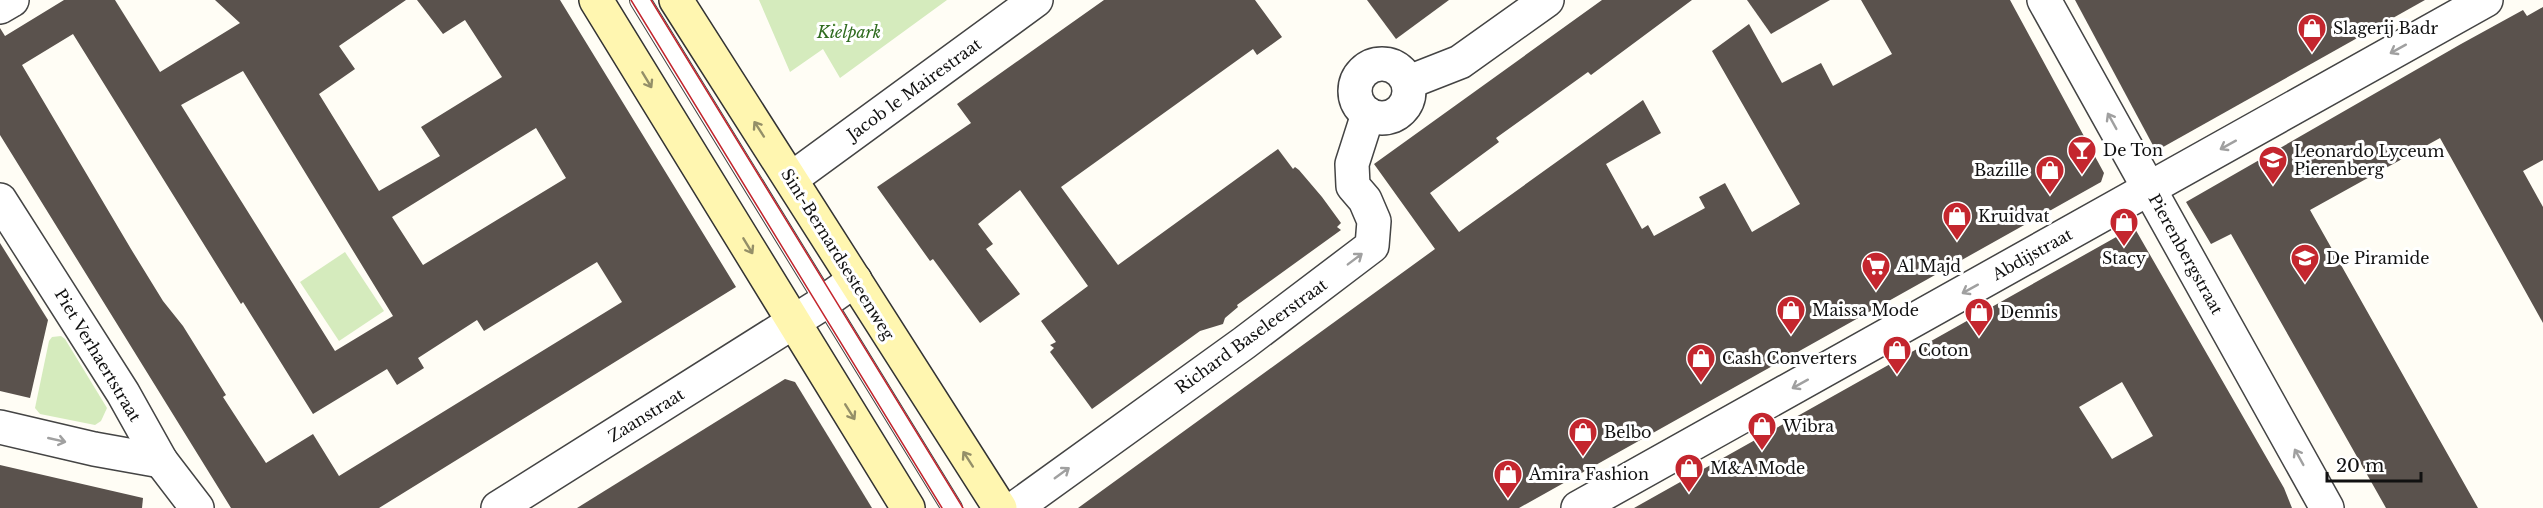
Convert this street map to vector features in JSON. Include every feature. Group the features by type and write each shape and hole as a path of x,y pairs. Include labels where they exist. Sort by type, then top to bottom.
{"street":[{"path":"0,7 12,0"},
{"path":"596,0 908,508"},
{"name":"Sint-Bernardsesteenweg","path":"676,0 1000,508"},
{"name":"Jacob le Mairestraat","path":"791,179 1036,0"},
{"path":"1409,82 1460,62 1547,0"},
{"name":"Pierenbergstraat","path":"2044,0 2327,508"},
{"name":"Abdijstraat","path":"1578,508 2486,0"},
{"path":"1380,64 1389,65 1398,69 1409,82 1407,102 1395,115 1376,118 1368,114 1359,104 1356,95 1357,83 1366,69 1380,64"},
{"name":"Richard Baseleerstraat","path":"1015,508 1372,246 1374,221 1365,200 1353,186 1352,164 1368,114"},
{"name":"Piet Verhaertstraat","path":"0,200 100,356 161,461 197,508"},
{"name":"Zaanstraat","path":"498,508 825,302 855,280"},
{"path":"0,427 94,449 161,461"}],"lane":[{"path":"640,0 952,508"}],"green space":[{"name":"Kielpark","path":"759,0 947,0 840,78 823,49 790,72"},
{"path":"345,252 384,311 339,341 300,282"},
{"path":"61,336 107,408 101,421 95,425 40,414 35,408 49,341 52,337"}],"building":[{"path":"64,0 115,0 160,72 240,23 215,0 406,0 339,46 355,69 319,94 379,191 440,156 421,127 502,77 465,20 443,34 417,0 560,0 736,287 379,508 231,508 0,135 0,28 5,36","holes":["73,34 241,304 243,302 313,414 387,369 397,385 424,368 418,358 477,320 484,331 597,262 622,302 339,476 313,434 266,463 223,397 226,395 183,326 163,301 131,249 22,65","243,71 393,316 335,351 181,105","536,128 566,178 423,265 392,217"]},
{"path":"1104,0 1255,0 1282,37 1257,55 1253,49 1061,187 1118,265 1278,149 1293,169 1295,167 1299,170 1322,197 1341,223 1337,227 1341,230 1237,305 1238,307 1225,318 1223,324 1200,331 1092,409 1050,352 1054,348 1050,345 1056,342 1041,321 1088,286 1020,190 978,224 993,244 986,249 1020,294 980,323 933,259 930,261 877,187 971,123 957,104"},
{"path":"1367,0 1449,0 1396,39"},
{"path":"1602,0 1692,0 1591,75 1588,72 1496,138 1499,142 1430,193 1459,232 1643,100 1661,133 1606,164 1642,229 1648,225 1654,236 1705,208 1699,197 1725,183 1752,232 1800,204 1712,51 1749,24 1782,83 1821,63 1833,86 1892,54 1861,0 2010,0 2104,173 2101,182 1519,508 1078,508 1435,249 1374,164"},
{"path":"1747,0 1830,0 1771,34"},
{"path":"2075,0 2425,0 2156,151"},
{"name":"De Piramide","path":"2543,7 2543,160 2523,171 2543,207 2543,323 2440,138 2310,210 2478,508 2386,508 2231,234 2211,244 2186,202 2523,10 2527,16"},
{"path":"2134,227 2284,488 2292,508 1634,508","holes":["2122,382 2153,436 2112,459 2079,407"]},
{"path":"0,243 48,320 30,398 0,391"},
{"path":"785,379 795,382 872,508 577,508"},
{"path":"0,465 143,498 142,508 0,508"}],"tram line":[{"path":"631,0 942,508"},
{"path":"651,0 963,508"}],"place":[{"name":"Slagerij Badr","path":"2312,54"},
{"name":"De Ton","path":"2082,176"},
{"name":"Leonardo Lyceum Pierenberg","path":"2273,186"},
{"name":"Bazille","path":"2050,196"},
{"name":"Kruidvat","path":"1957,242"},
{"name":"Stacy","path":"2124,248"},
{"name":"De Piramide","path":"2305,284"},
{"name":"Al Majd","path":"1876,292"},
{"name":"Maissa Mode","path":"1791,336"},
{"name":"Dennis","path":"1979,338"},
{"name":"Coton","path":"1897,376"},
{"name":"Cash Converters","path":"1701,384"},
{"name":"Wibra","path":"1762,452"},
{"name":"Belbo","path":"1583,458"},
{"name":"M&A Mode","path":"1689,494"},
{"name":"Amira Fashion","path":"1508,500"}]}
